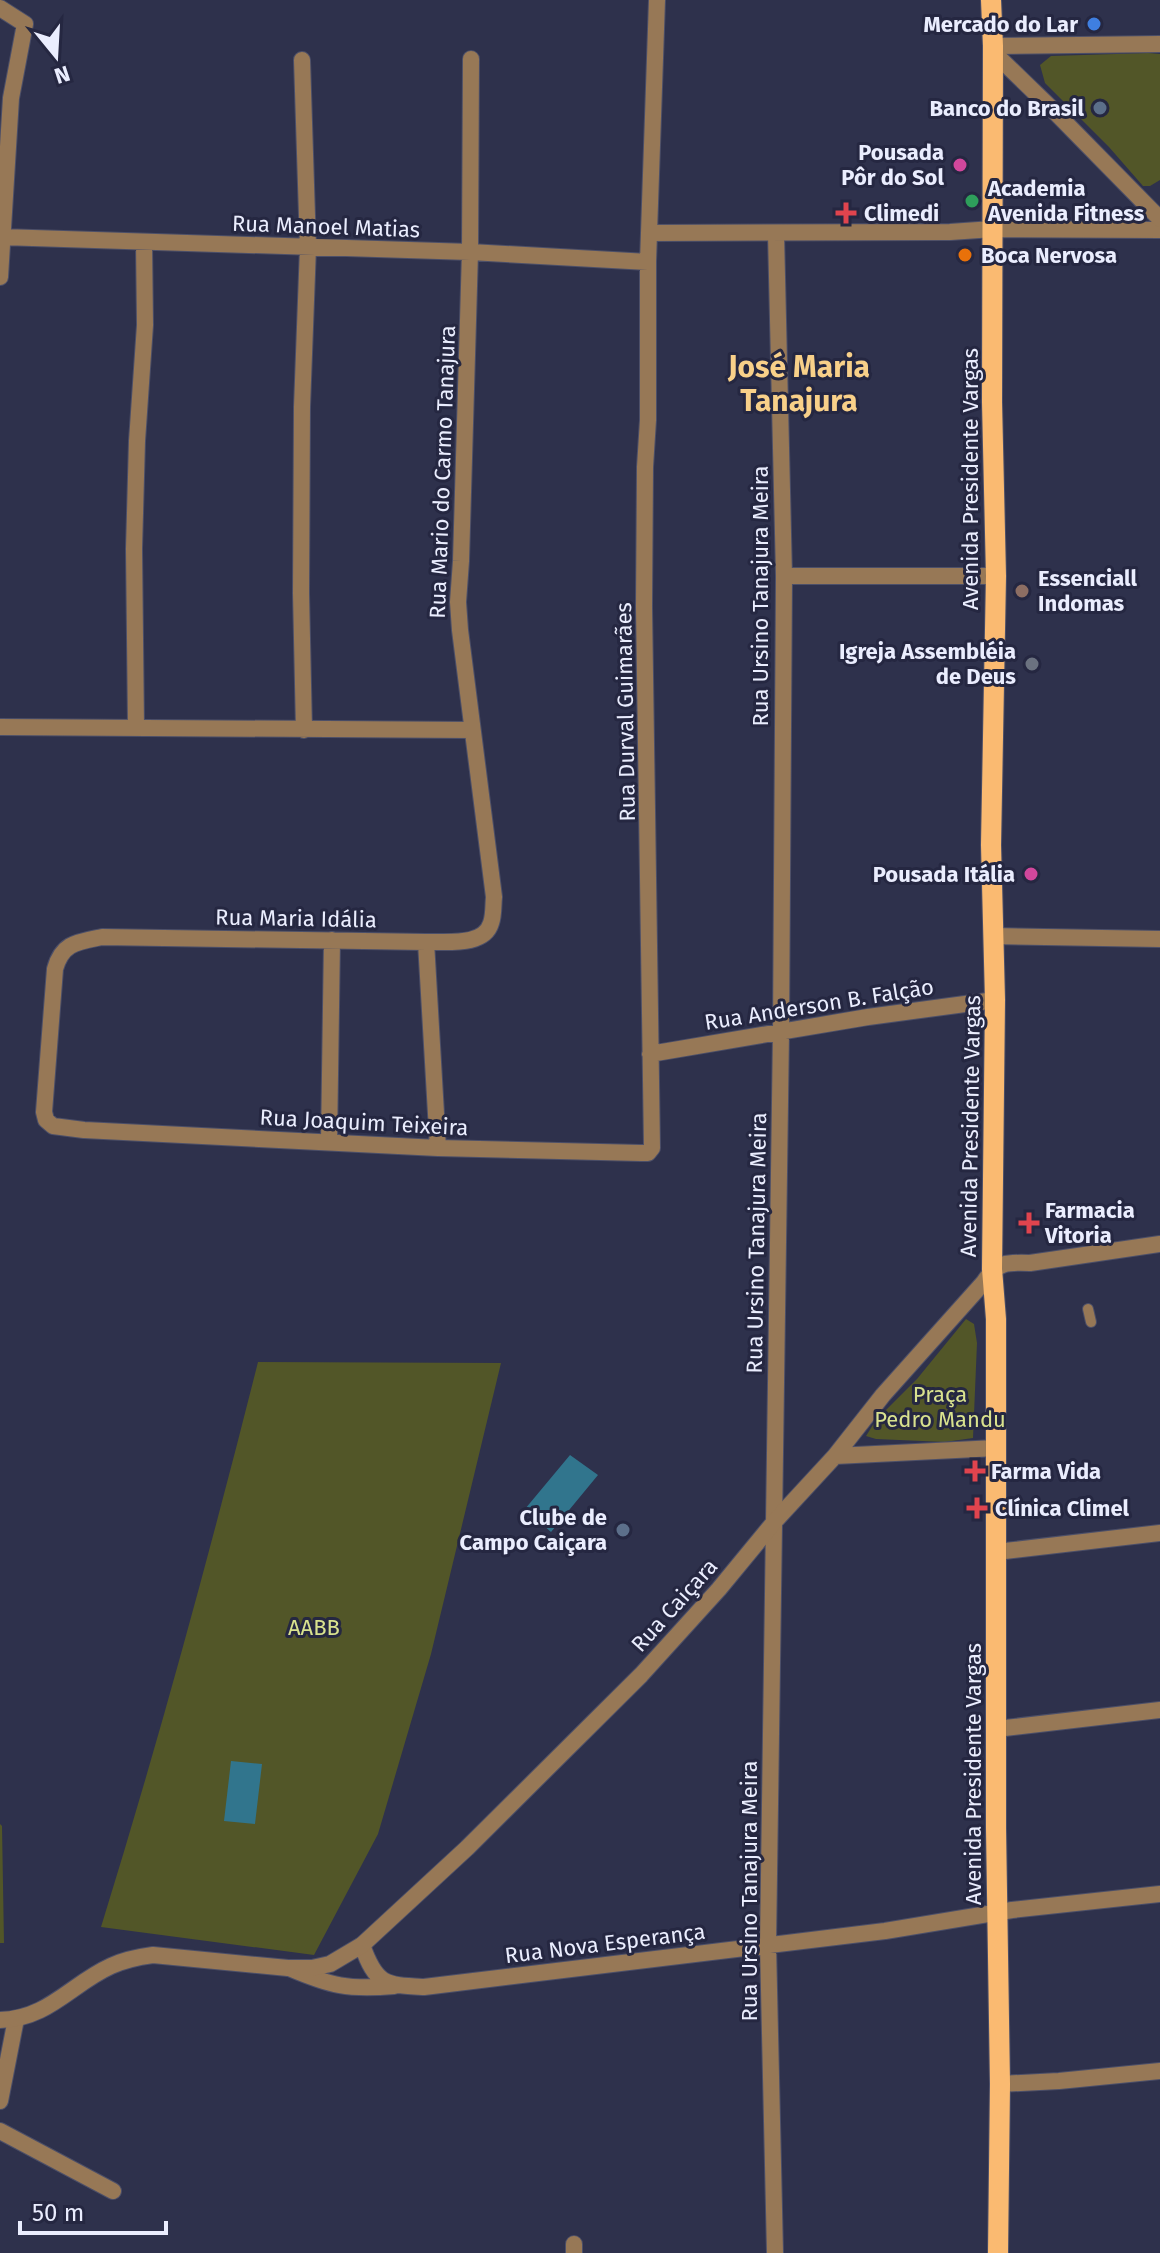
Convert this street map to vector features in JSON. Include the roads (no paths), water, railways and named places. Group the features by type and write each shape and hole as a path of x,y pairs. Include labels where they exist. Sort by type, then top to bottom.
{"main road":[{"name":"Avenida Presidente Vargas","path":"991,0 992,402 996,576 991,845 995,1000 992,1269 996,1319 998,2253"}],"street":[{"name":"Rua Durval Guimarães","path":"641,1153 648,1153 652,1148 644,607 648,262 656,233 657,0"},
{"path":"0,8 25,24 11,98 2,186 0,277"},
{"path":"993,49 1160,44"},
{"path":"993,49 1160,219"},
{"name":"Rua Mario do Carmo Tanajura","path":"471,59 470,252 458,602 494,897 491,924 487,931"},
{"path":"302,60 308,247 302,407 304,730"},
{"path":"656,233 1160,230"},
{"name":"Rua Ursino Tanajura Meira","path":"775,2253 768,1945 784,576 776,234"},
{"name":"Rua Manoel Matias","path":"2,237 470,252 648,262"},
{"path":"136,728 134,549 145,325 144,243"},
{"path":"784,576 996,576"},
{"path":"0,727 472,730"},
{"name":"Rua Maria Idália","path":"102,937 426,942 468,940 487,931"},
{"path":"993,936 1160,939"},
{"name":"Rua Joaquim Teixeira","path":"102,937 68,947 59,956 55,969 44,1112 46,1120 53,1126 438,1148 641,1153"},
{"path":"329,1142 332,940"},
{"path":"426,942 438,1148"},
{"name":"Rua Anderson B. Falção","path":"650,1054 995,1000"},
{"path":"992,1269 1011,1262 1030,1263 1160,1244"},
{"name":"Rua Caiçara","path":"288,1968 330,1964 362,1945 467,1848 641,1675 719,1589 992,1269"},
{"path":"835,1456 996,1448"},
{"path":"996,1552 1160,1533"},
{"path":"996,1729 1160,1710"},
{"name":"Rua Nova Esperança","path":"288,1968 330,1985 348,1988 424,1987 1160,1894"},
{"path":"362,1945 374,1973 382,1981 400,1986"},
{"path":"0,2101 8,2020 52,2005 109,1966 131,1958 153,1955 288,1968"},
{"path":"1000,2084 1160,2071"},
{"path":"0,2131 113,2191"}],"lane":[{"path":"1088,1309 1091,1322"}],"water":[{"path":"570,1455 598,1475 551,1532 525,1509"},
{"path":"231,1761 262,1764 255,1824 224,1821"}],"place":[{"name":"Mercado do Lar","path":"1094,24"},
{"name":"Banco do Brasil","path":"1100,108"},
{"name":"Pousada Pôr do Sol","path":"960,165"},
{"name":"Academia Avenida Fitness","path":"972,201"},
{"name":"Climedi","path":"846,213"},
{"name":"Boca Nervosa","path":"965,255"},
{"name":"Essenciall Indomas","path":"1022,591"},
{"name":"Igreja Assembléia de Deus","path":"1032,664"},
{"name":"Pousada Itália","path":"1031,874"},
{"name":"Farmacia Vitoria","path":"1029,1223"},
{"name":"Farma Vida","path":"975,1471"},
{"name":"Clínica Climel","path":"977,1508"},
{"name":"Clube de Campo Caiçara","path":"623,1530"}],"district":[{"name":"José Maria Tanajura","path":"799,384"}],"park label":[{"name":"Praça Pedro Mandu","path":"940,1406"},
{"name":"AABB","path":"314,1627"}]}
